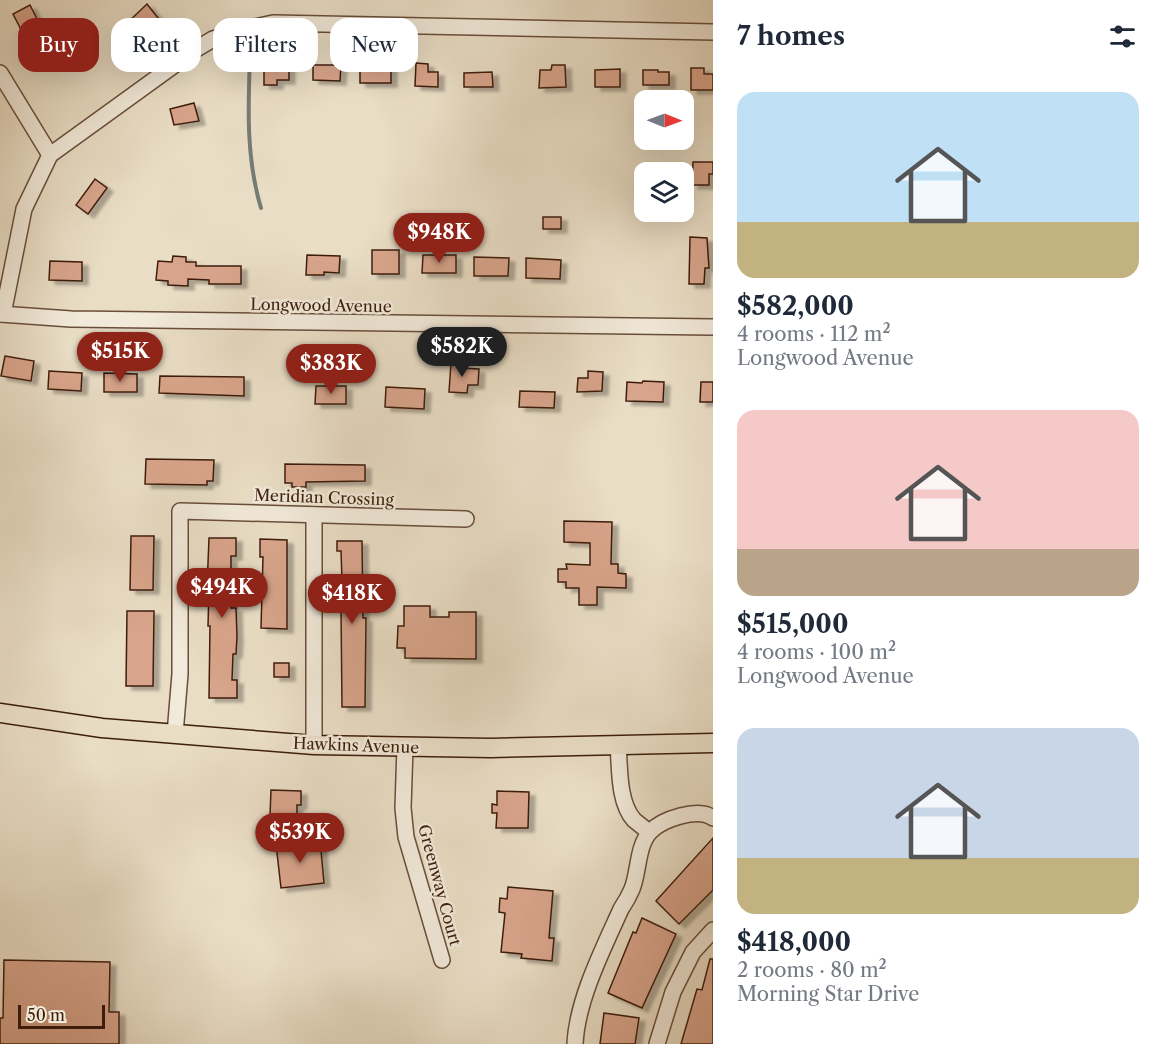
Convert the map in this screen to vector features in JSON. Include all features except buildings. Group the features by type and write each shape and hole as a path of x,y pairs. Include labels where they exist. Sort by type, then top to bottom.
{"main road":[{"name":"Hawkins Avenue","path":"0,713 102,728 314,745 491,748 713,743"}],"street":[{"path":"2,314 24,209 50,154 213,39 248,27 273,23 713,33"},
{"path":"0,74 50,154"},
{"name":"Longwood Avenue","path":"2,314 71,319 713,327"},
{"name":"Meridian Crossing","path":"175,734 180,674 180,512 466,519"},
{"path":"314,515 314,745"},
{"path":"618,745 620,778 626,805 633,819 649,832"},
{"name":"Greenway Court","path":"405,747 403,808 406,837 442,960"},
{"path":"575,1044 576,1031 590,982 632,888 649,832 681,815 698,813 713,818"},
{"path":"657,1044 673,992 693,952 713,930"}],"waterway":[{"path":"250,72 250,151 261,208"}]}
